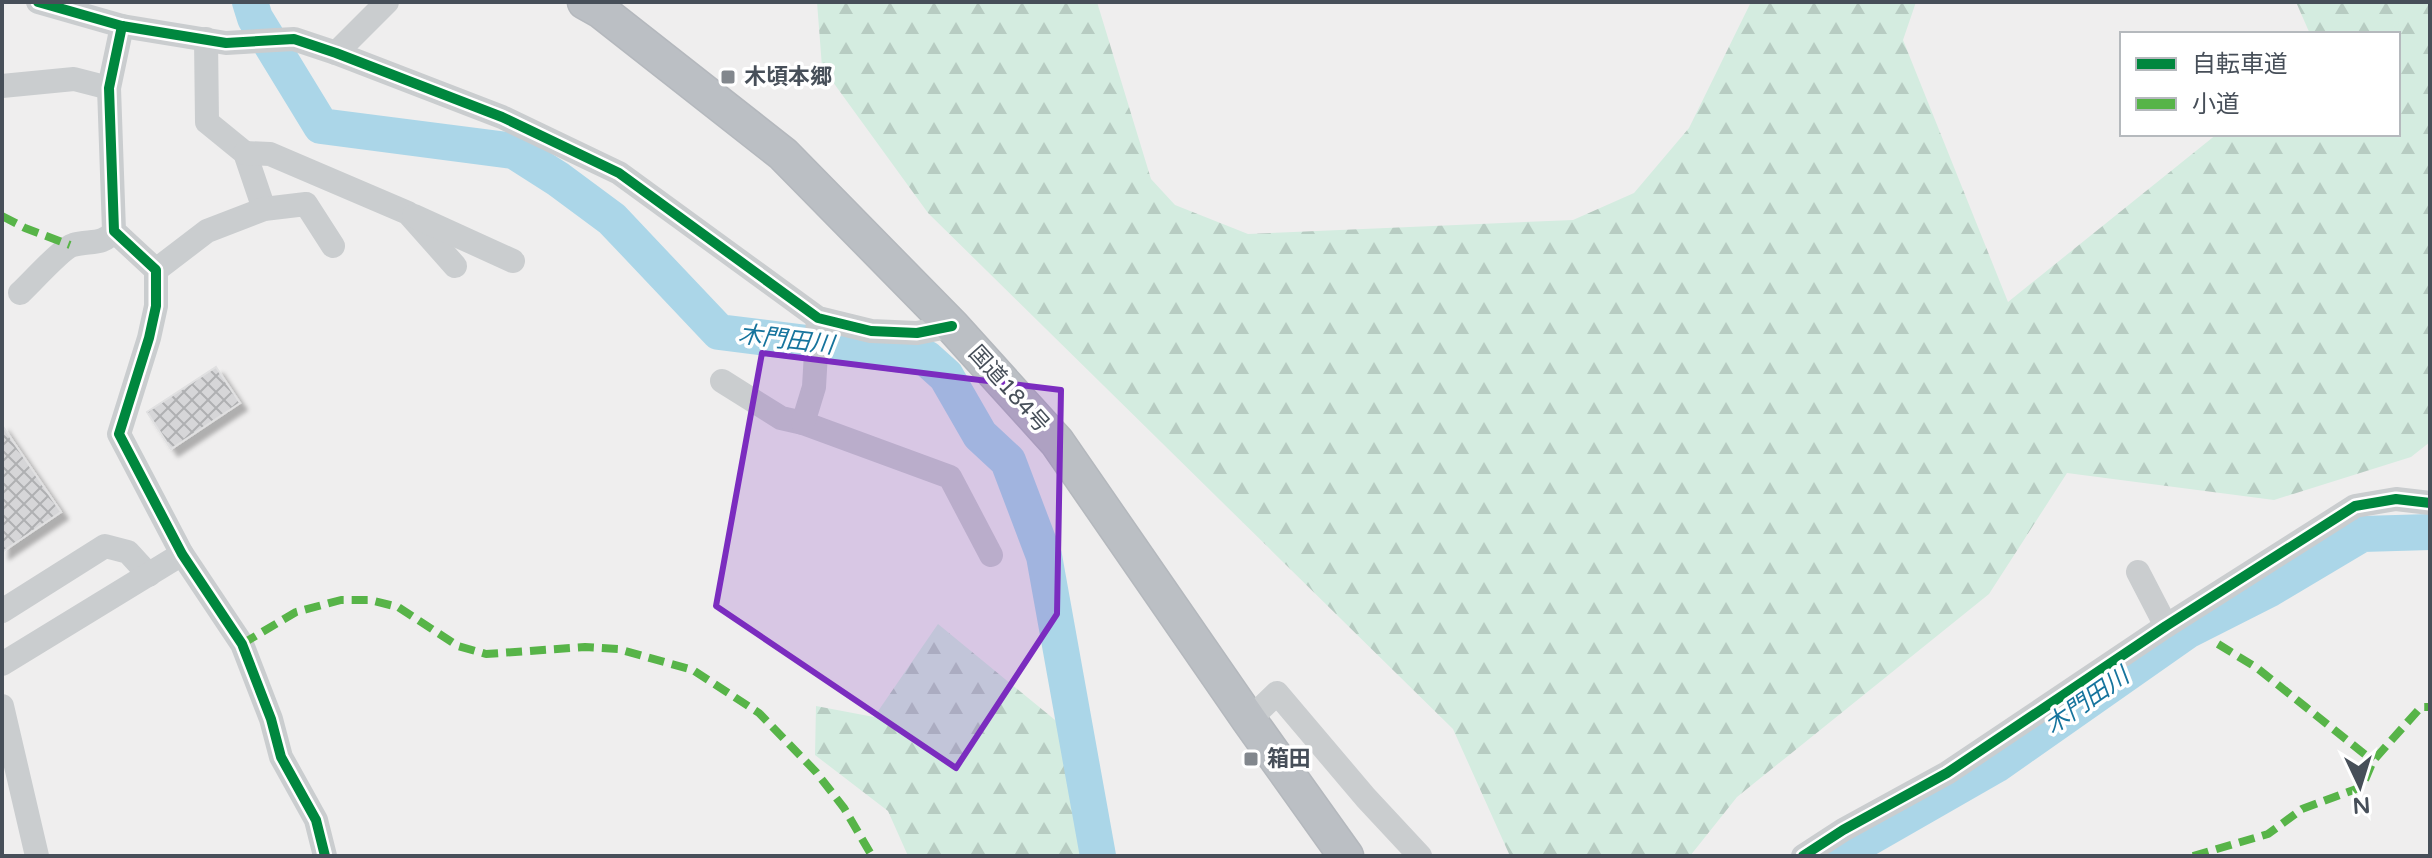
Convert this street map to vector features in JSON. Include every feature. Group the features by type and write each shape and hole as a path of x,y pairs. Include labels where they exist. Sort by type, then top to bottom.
{"highway":[{"name":"国道184号","path":"585,2 601,11 783,154 952,326 1057,442 1339,853"}],"street":[{"path":"38,2 122,26 226,43 294,39 336,53 502,117 619,173 818,318 871,331 917,333 952,326"},
{"path":"336,53 387,2"},
{"path":"20,293 70,245 96,243 109,238 114,231 109,88 122,26"},
{"path":"206,39 207,122 245,153 264,209"},
{"path":"2,86 74,79 109,88"},
{"path":"245,153 270,154 513,261"},
{"path":"156,270 207,231 264,209 306,204 333,246"},
{"path":"408,213 455,266"},
{"path":"114,231 156,270 156,306 149,338 119,434 182,554 242,644 271,719 281,757 316,820 325,856"},
{"path":"803,423 814,387 818,318"},
{"path":"722,381 781,418 803,423 950,477 991,555"},
{"path":"1803,856 1843,830 1947,773 2166,626 2355,506 2396,499 2430,503"},
{"path":"2,611 105,546 128,552 149,575"},
{"path":"2,664 182,554"},
{"path":"2138,572 2166,626"},
{"path":"1249,720 1277,693 1420,856"},
{"path":"2,706 37,856"}],"highlighted area":[{"path":"762,353 1061,390 1057,614 956,768 716,606"}],"green space":[{"path":"817,2 1097,2 1151,179 1175,205 1248,234 1573,220 1634,193 1689,128 1751,2 1916,2 1903,40 2008,302 2215,136 2400,136 2400,32 2309,32 2296,2 2430,2 2430,442 2411,457 2274,500 2067,473 1989,594 1737,797 1690,856 1510,856 1453,729 928,213 822,67"},
{"path":"938,624 1066,729 1086,856 908,856 888,811 815,755 816,706 874,717"}],"building":[{"path":"216,367 240,403 171,449 147,412"},
{"path":"2,425 61,512 2,552"}],"waterway":[{"name":"木門田川","path":"250,2 255,18 321,126 514,151 612,219 719,332 926,358 946,376 980,435 1008,461 1044,556 1098,856"},
{"name":"木門田川","path":"1837,856 1996,765 2187,631 2268,590 2362,534 2430,532"}],"marked path":[{"path":"2,216 70,245"},
{"path":"242,644 296,612 341,600 370,600 398,607 458,646 486,654 585,647 618,649 693,670 759,713 816,772 844,808 872,856"},
{"path":"2218,644 2257,668 2373,761"},
{"path":"2193,856 2268,834 2302,809 2362,787 2373,761 2421,707 2430,707"}],"cycle path":[{"path":"38,2 122,26 226,43 294,39 336,53 502,117 619,173 818,318 871,331 917,333 952,326"},
{"path":"122,26 109,88 114,231 156,270 156,306 119,434 182,554 242,644 271,719 281,757 316,820 325,856"},
{"path":"1803,856 1843,830 1947,773 2166,626 2355,506 2396,499 2430,503"}],"place":[{"name":"木頃本郷","path":"728,77"},
{"name":"箱田","path":"1251,759"}]}
